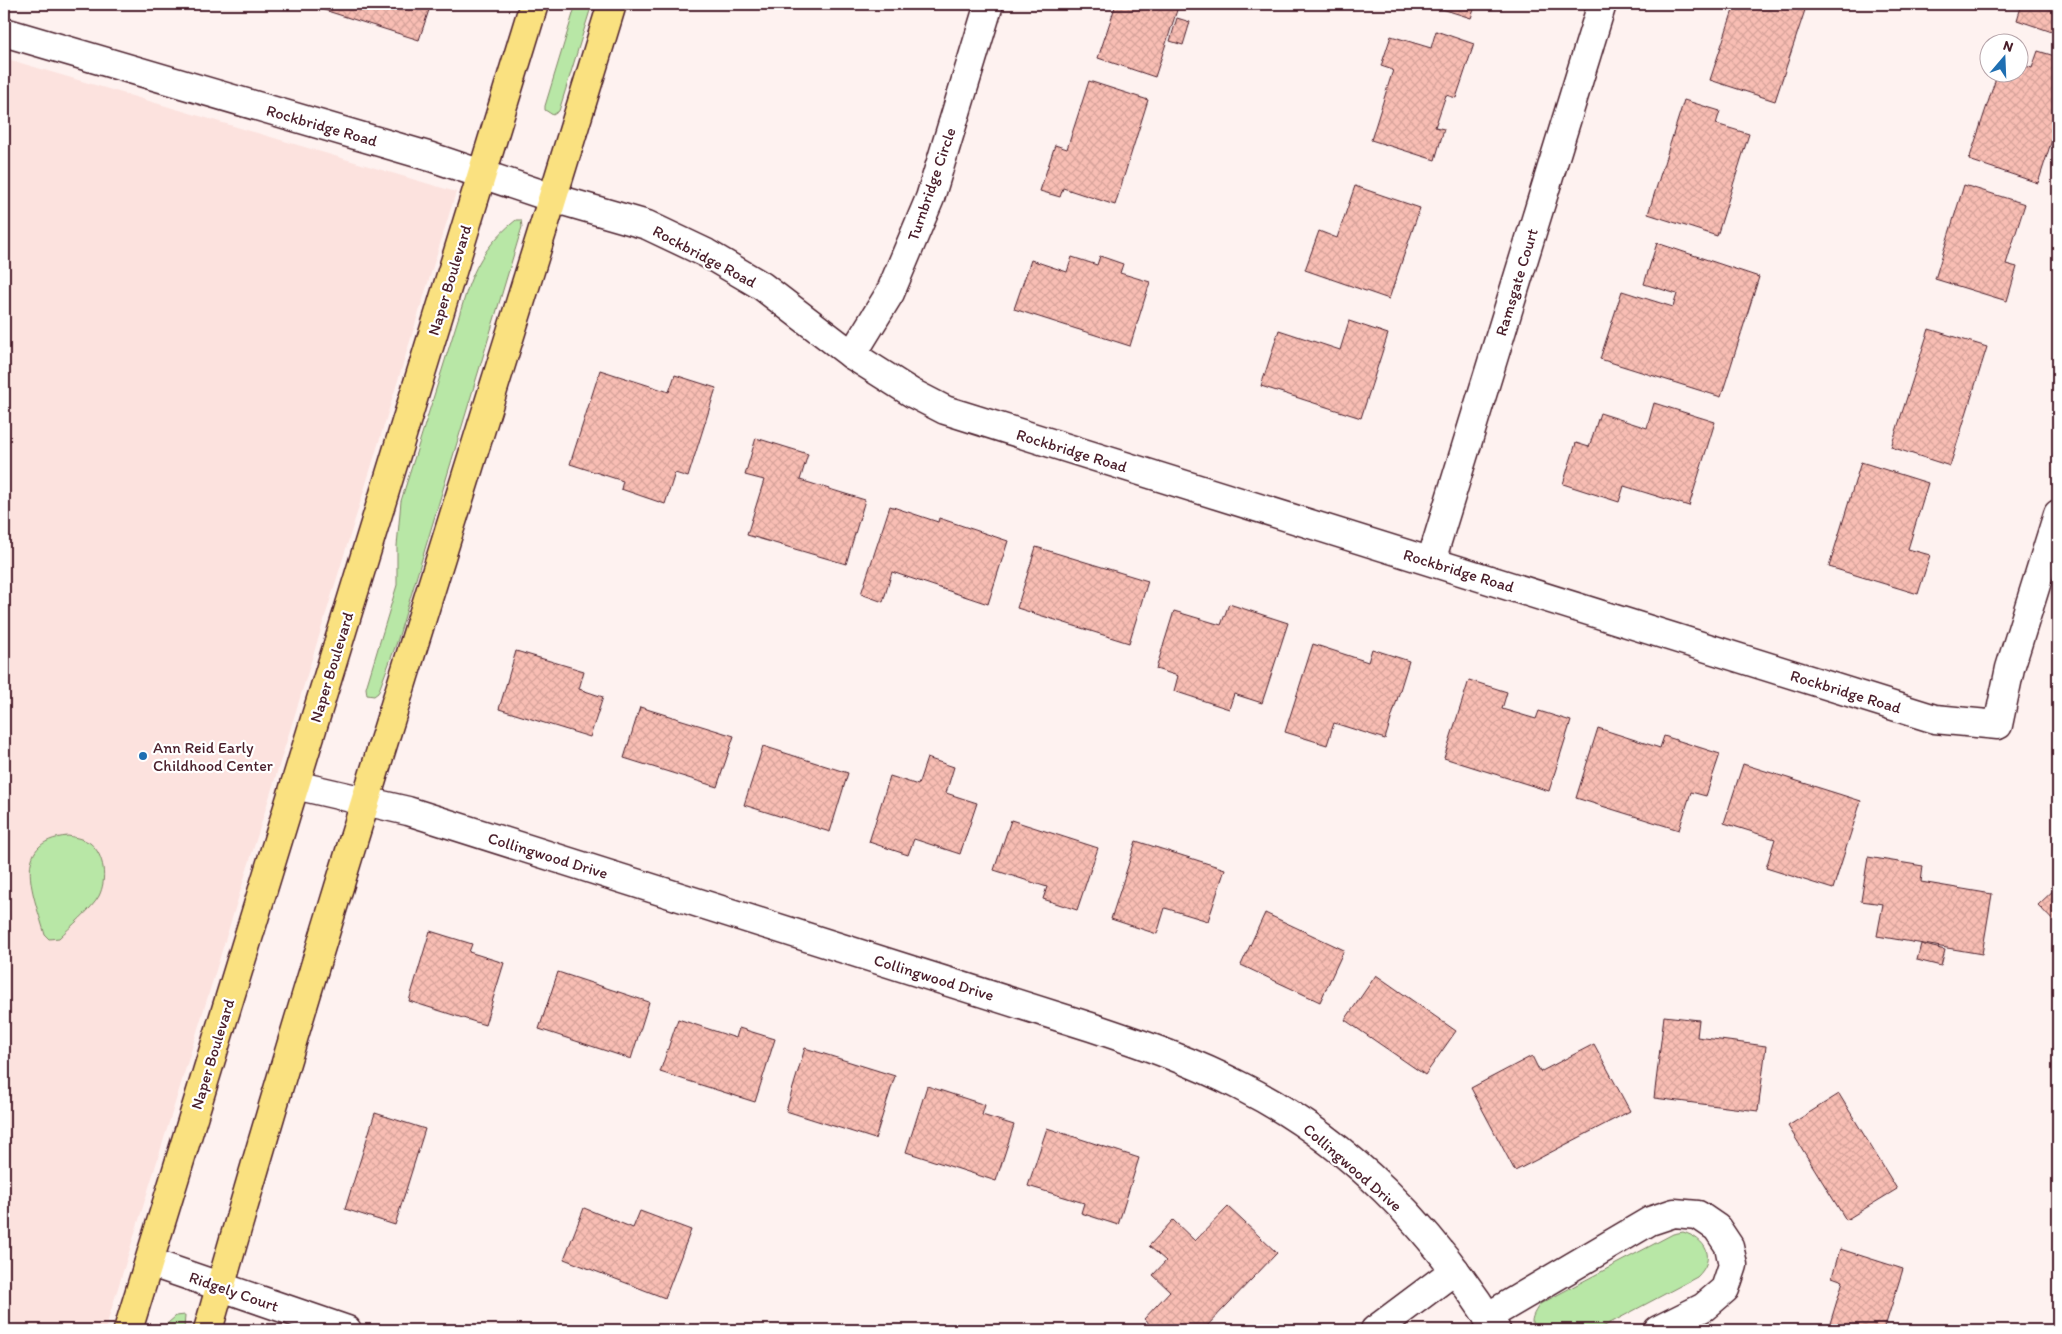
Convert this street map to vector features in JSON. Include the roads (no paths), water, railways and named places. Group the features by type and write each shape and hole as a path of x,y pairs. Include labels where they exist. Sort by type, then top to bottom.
{"main road":[{"name":"Naper Boulevard","path":"128,1330 534,4"},
{"path":"208,1330 366,801 612,4"}],"street":[{"name":"Turnbridge Circle","path":"852,355 890,292 930,198 989,4"},
{"name":"Ramsgate Court","path":"1431,561 1602,4"},
{"name":"Rockbridge Road","path":"4,32 482,174 553,198 647,224 706,253 762,286 852,355 912,393 945,410 1935,719 1998,725 2010,668 2054,544"},
{"path":"2054,544 2058,514"},
{"name":"Collingwood Drive","path":"295,785 408,811 1082,1024 1168,1053 1242,1087 1292,1116 1330,1143 1368,1175 1410,1217 1455,1270 1492,1324 1650,1221 1674,1213 1698,1215 1717,1228 1729,1246 1733,1265 1725,1289 1704,1307 1658,1330"},
{"name":"Ridgely Court","path":"149,1262 347,1330"},
{"path":"1375,1330 1455,1270"}],"place":[{"name":"Ann Reid Early Childhood Center","path":"143,756"}]}
